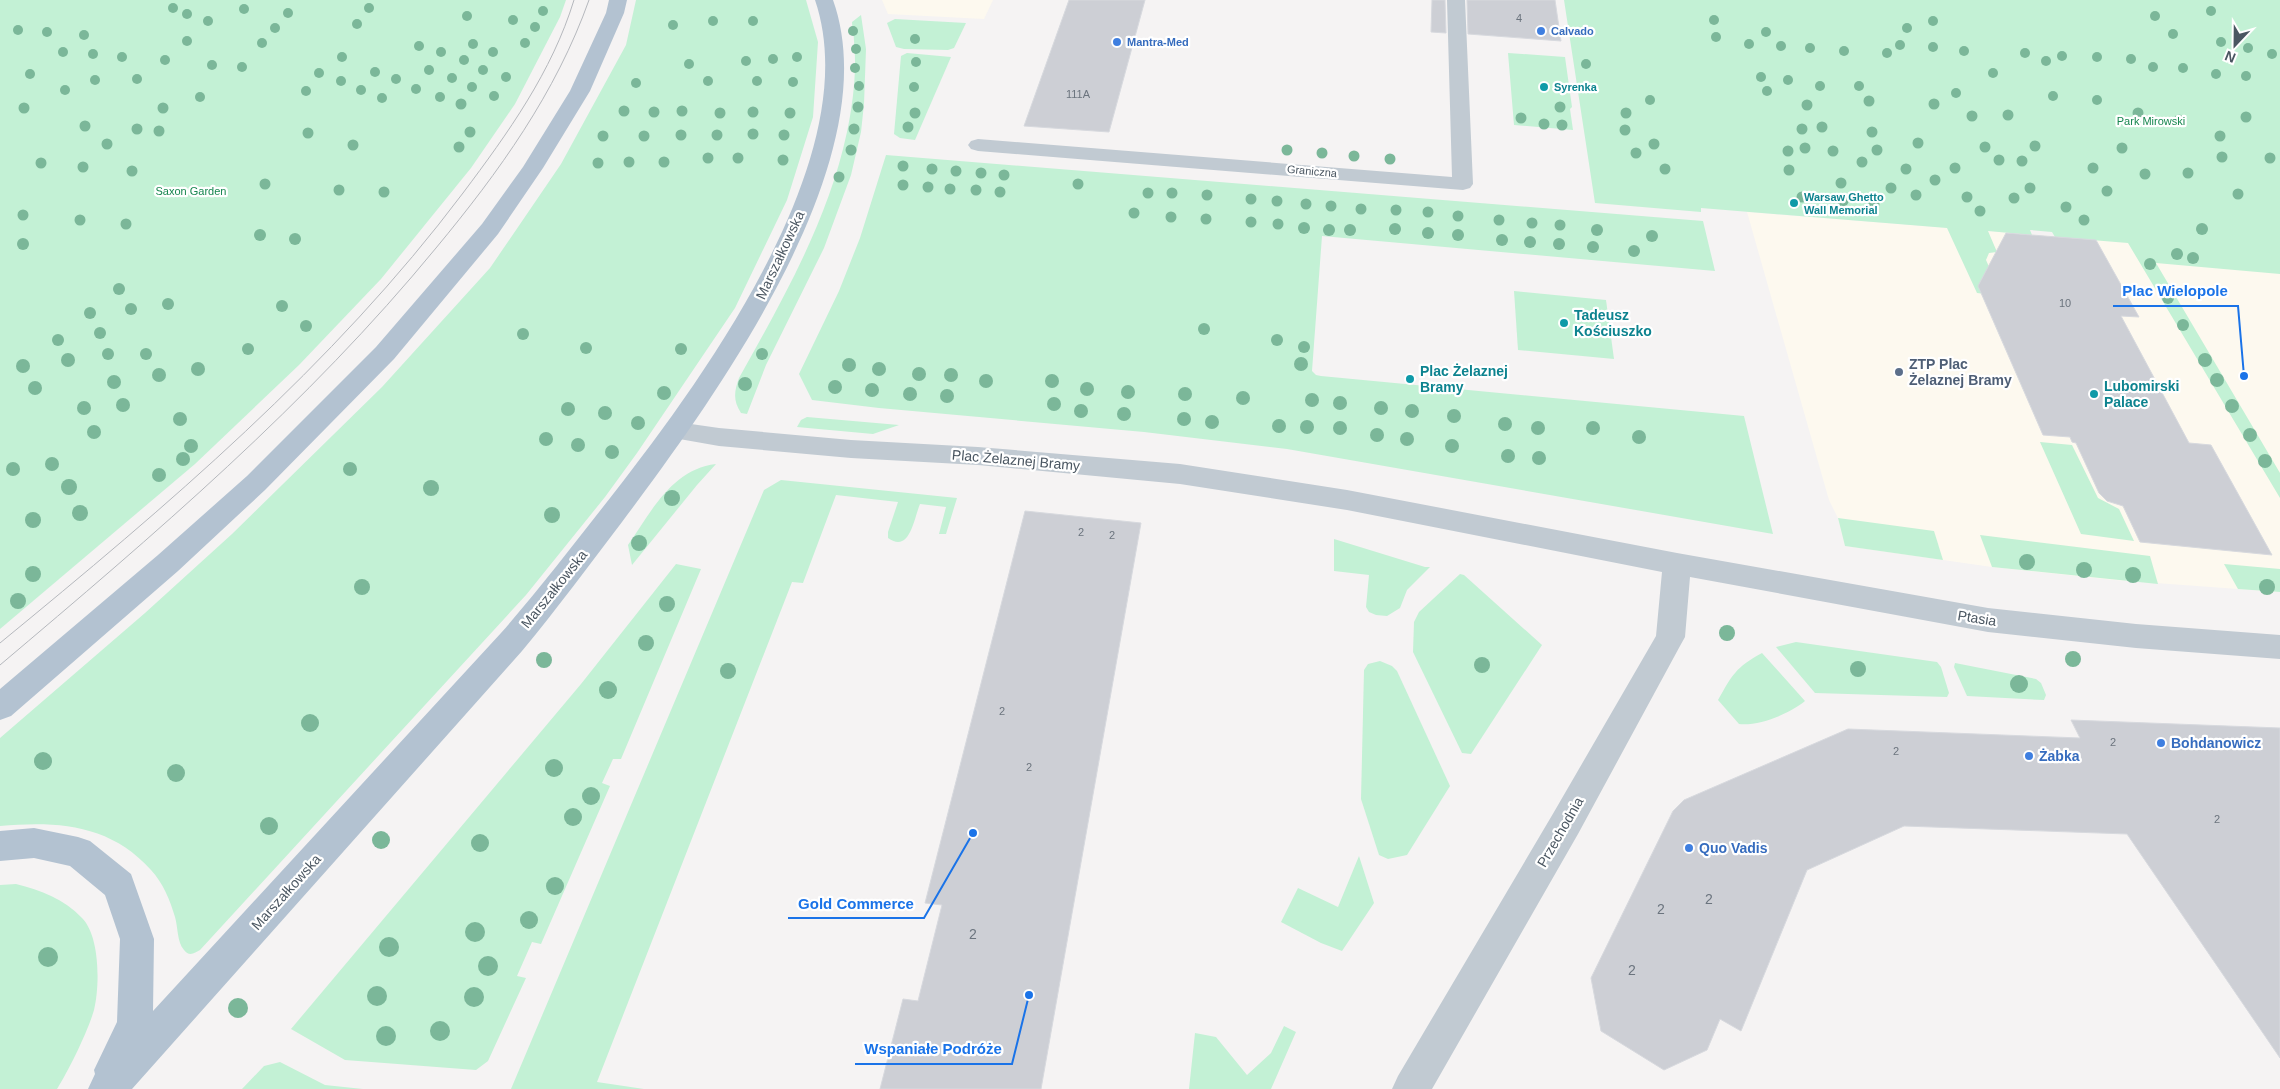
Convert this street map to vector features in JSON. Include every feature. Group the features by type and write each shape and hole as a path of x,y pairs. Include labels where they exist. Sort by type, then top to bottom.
{"main road":[{"path":"0,708 168,563 241,496 385,354 490,229 533,168 580,91 615,13 618,0"},
{"name":"Marszałkowska","path":"107,1089 480,679 565,578 677,430 745,326 773,274 804,207 824,144 833,93 834,51 824,0"},
{"path":"0,846 34,843 78,852 119,885 137,939 135,1025 103,1089"}],"street":[{"name":"Graniczna","path":"978,144 1463,184 1456,0"},
{"name":"Plac Żelaznej Bramy","path":"677,430 719,437 795,444 978,456 1180,474 1347,500 1677,564"},
{"name":"Ptasia","path":"1677,564 1988,620 2136,636 2280,647"},
{"name":"Przechodnia","path":"1411,1089 1566,823 1670,637 1677,564"}],"shaded area":[{"path":"882,0 993,0 984,19 888,14"},
{"path":"1747,212 2280,254 2280,592 2114,580 1992,567 1845,546 1838,518 1829,500"}],"green space":[{"name":"Saxon Garden","path":"0,0 566,0 560,17 515,104 471,168 381,279 299,365 195,464 0,629"},
{"path":"636,0 806,0 818,42 813,117 787,200 735,308 605,497 526,595 200,950 192,954 188,953 180,943 173,911 159,880 135,855 118,843 82,829 62,826 42,824 0,826 0,738 145,613 232,534 382,387 490,268 561,164 626,45"},
{"name":"Park Mirowski","path":"1564,0 2280,0 2280,274 2156,263 2280,473 2280,498 2128,243 2055,237 2052,232 2030,230 2032,235 1988,231 1997,252 1989,253 1986,260 2002,296 1977,293 1947,228 1701,208 1701,212 1595,203"},
{"path":"861,15 866,49 864,104 861,132 851,175 824,248 766,365 747,414 741,413 735,396 739,378 772,319 802,259 816,228 839,165 847,132 854,87 855,52 852,22"},
{"path":"895,19 966,23 954,48 948,50 904,49 896,47 887,23"},
{"path":"907,53 951,57 915,140 900,138 894,134 901,56"},
{"path":"1508,53 1565,57 1572,107 1570,109 1573,130 1514,125"},
{"path":"886,155 1703,221 1715,271 1322,236 1312,371 1316,375 1321,376 1744,416 1773,534 1287,449 1144,432 879,408 812,400 799,374 839,291 860,238"},
{"path":"1514,291 1606,300 1614,359 1518,350"},
{"path":"807,417 899,425 873,434 797,427 801,420"},
{"path":"2040,442 2072,445 2098,498 2119,509 2134,541 2081,534"},
{"path":"716,464 632,565 628,545 654,506 675,483 687,474"},
{"path":"781,480 957,498 946,534 939,534 946,507 920,504 910,532 906,538 895,542 888,538 888,532 898,502 836,495 803,583 792,582 597,1082 644,1089 511,1089 764,490"},
{"path":"1838,518 1934,531 1943,560 1845,546"},
{"path":"1980,535 2150,556 2158,584 1992,567"},
{"path":"1334,539 1430,567 1407,590 1400,608 1387,616 1376,615 1369,612 1366,607 1369,575 1334,571"},
{"path":"676,564 701,569 621,759 613,759 602,783 610,786 541,944 532,942 517,976 526,978 488,1061 476,1070 345,1060 291,1029 581,684"},
{"path":"2224,564 2280,569 2280,592 2238,589"},
{"path":"1460,574 1464,575 1542,645 1471,754 1462,753 1413,652 1414,622 1419,612"},
{"path":"1796,642 1937,662 1941,667 1949,693 1947,697 1815,693 1776,647"},
{"path":"1762,653 1805,701 1774,718 1756,723 1739,724 1718,700 1735,672"},
{"path":"1380,661 1392,666 1397,671 1450,786 1407,855 1388,859 1379,855 1361,799 1364,670 1368,664"},
{"path":"1955,663 2036,679 2041,683 2046,695 2044,700 1967,696 1954,667"},
{"path":"1359,856 1374,903 1342,951 1321,943 1281,922 1298,888 1338,907"},
{"path":"16,884 52,896 75,911 88,926 95,949 98,975 94,1010 78,1050 57,1089 0,1089 0,885"},
{"path":"1284,1026 1296,1032 1271,1089 1189,1089 1195,1033 1216,1037 1247,1075 1271,1053"},
{"path":"280,1062 325,1085 363,1089 242,1089 264,1066"}],"building":[{"path":"1069,0 1145,0 1109,132 1024,126"},
{"path":"1432,0 1445,0 1446,33 1431,32"},
{"path":"1467,0 1555,0 1561,41 1468,34"},
{"name":"Lubomirski Palace","path":"2006,233 2096,240 2139,317 2121,316 2189,443 2211,445 2272,555 2140,542 2123,506 2107,501 2099,493 2076,443 2072,442 2070,437 2043,435 1978,286"},
{"path":"1025,511 1141,523 1041,1089 880,1089 903,999 918,1001 942,905 925,903"},
{"path":"2071,720 2280,728 2280,1058 2127,834 1904,826 1807,870 1741,1031 1720,1019 1707,1050 1664,1070 1601,1031 1591,978 1673,811 1684,800 1848,729 2080,738"}],"tram line":[{"path":"0,643 186,486 245,432 359,317 413,256 463,193 512,125 554,52 574,0"},
{"path":"0,665 115,567 228,466 336,361 387,305 482,190 524,130 560,67 576,34 589,0"}],"place":[{"name":"Calvado","path":"1541,31"},
{"name":"Mantra-Med","path":"1117,42"},
{"name":"Syrenka","path":"1544,87"},
{"name":"Warsaw Ghetto Wall Memorial","path":"1794,203"},
{"name":"Tadeusz Kościuszko","path":"1564,323"},
{"name":"ZTP Plac Żelaznej Bramy","path":"1899,372"},
{"name":"Plac Wielopole","path":"2244,376"},
{"name":"Plac Żelaznej Bramy","path":"1410,379"},
{"name":"Lubomirski Palace","path":"2094,394"},
{"name":"Bohdanowicz","path":"2161,743"},
{"name":"Żabka","path":"2029,756"},
{"name":"Gold Commerce","path":"973,833"},
{"name":"Quo Vadis","path":"1689,848"},
{"name":"Wspaniałe Podróże","path":"1029,995"}]}
